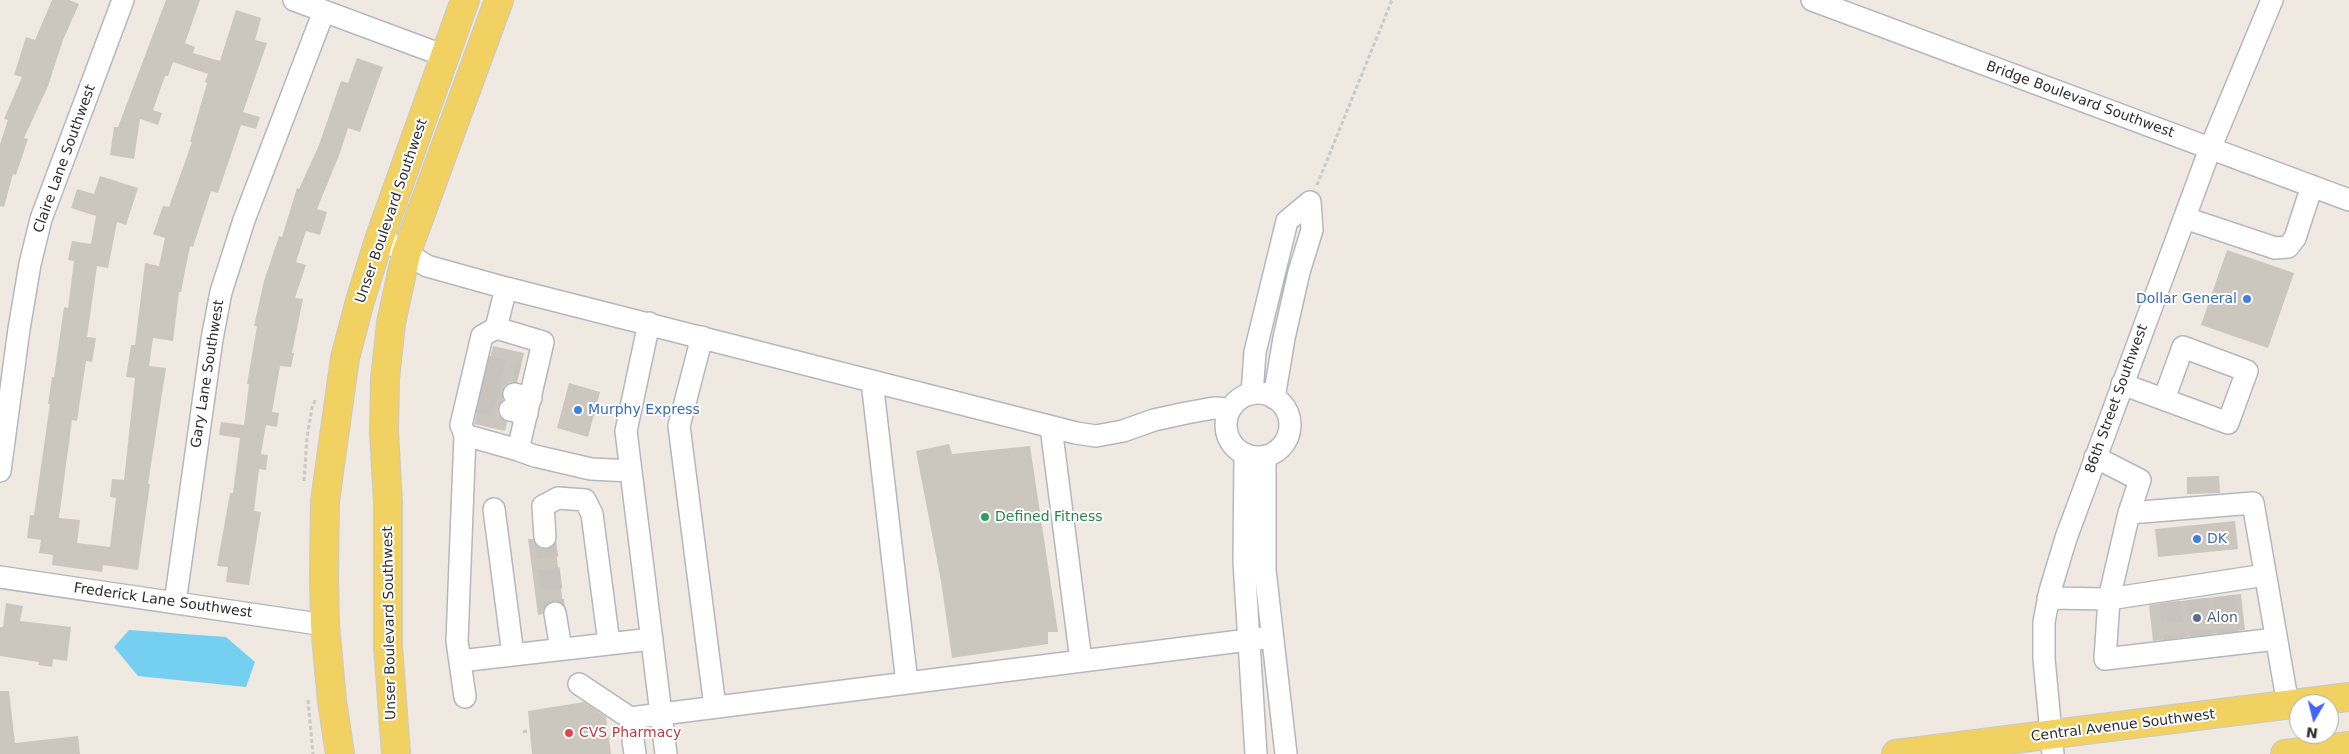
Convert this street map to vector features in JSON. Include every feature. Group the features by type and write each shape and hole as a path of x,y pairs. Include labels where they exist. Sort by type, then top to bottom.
{"main road":[{"name":"Unser Boulevard Southwest","path":"340,754 332,701 325,625 325,501 345,358 380,237 465,0"},
{"name":"Unser Boulevard Southwest","path":"396,754 388,646 388,503 384,431 385,379 391,323 406,254 499,0"},
{"name":"Central Avenue Southwest","path":"1896,754 2052,745 2288,705 2349,698"},
{"path":"2285,754 2349,746"}],"street":[{"name":"Claire Lane Southwest","path":"0,471 19,329 30,264 41,219 123,0"},
{"path":"294,0 445,56"},
{"name":"Bridge Boulevard Southwest","path":"1812,0 2349,200"},
{"name":"86th Street Southwest","path":"2052,745 2044,658 2044,622 2048,598 2066,538 2184,218 2210,149 2272,0"},
{"name":"Gary Lane Southwest","path":"175,603 212,339 222,292 244,220 324,11"},
{"path":"2184,218 2275,248 2288,247 2295,238 2312,186"},
{"path":"1252,394 1255,352 1287,221 1310,202"},
{"path":"1274,398 1284,338 1299,272 1312,230 1310,202"},
{"path":"380,237 428,266 506,288 1051,427 1096,436 1122,431 1154,420 1214,408 1228,417"},
{"path":"465,697 457,641 464,435 461,425 475,383 482,336 496,328 506,288"},
{"path":"649,323 626,431 666,754"},
{"path":"496,328 543,342 523,395 518,450"},
{"path":"702,337 679,426 715,707"},
{"path":"872,381 907,683"},
{"path":"2122,384 2164,399"},
{"path":"1260,393 1274,398 1286,409 1290,425 1283,445 1275,452 1255,455 1231,442 1228,417 1236,402 1252,394 1260,393"},
{"path":"1051,427 1081,661"},
{"path":"464,435 535,456 591,469 631,471"},
{"path":"1255,455 1265,570 1286,754"},
{"path":"1255,455 1244,562 1256,754"},
{"path":"2095,457 2140,480 2129,513 2109,599 2105,659 2175,645 2229,639 2276,639"},
{"path":"545,537 544,506 558,498 585,500 592,514 604,644"},
{"path":"2129,513 2253,503 2288,705"},
{"path":"494,509 513,655"},
{"path":"2048,598 2109,599 2170,596 2223,589 2265,575"},
{"name":"Frederick Lane Southwest","path":"0,577 325,625"},
{"path":"554,612 561,649"},
{"path":"579,684 630,718 1272,637"},
{"path":"460,661 652,639"},
{"path":"630,718 635,754"}],"path":[{"path":"1310,202 1392,0"},
{"path":"308,698 313,754"}],"water":[{"path":"129,630 226,637 255,662 246,687 138,676 114,647"}],"building":[{"path":"52,0 69,0 79,4 63,40 48,86 24,138 28,139 16,175 13,174 4,207 0,206 0,144 8,120 4,119 22,77 14,75 26,37 35,40"},
{"path":"166,0 200,0 185,43 195,47 193,53 220,61 236,10 261,18 255,40 267,43 243,112 260,117 256,129 241,125 218,193 211,191 193,247 190,246 181,292 179,292 173,341 153,338 149,366 166,368 148,484 150,484 138,570 103,565 102,572 52,565 53,555 39,553 41,540 27,538 30,515 34,515 50,404 48,404 52,377 54,377 64,307 68,308 74,261 68,260 72,241 91,244 96,216 71,208 77,189 94,194 100,176 138,188 126,225 117,222 108,268 97,266 87,337 96,338 92,362 86,361 77,421 72,420 59,518 80,520 77,543 110,547 116,498 110,497 112,479 124,480 135,378 126,377 131,345 135,345 145,263 159,266 165,238 153,234 163,206 169,207 192,142 190,142 207,83 205,82 208,74 173,62 168,76 165,76 153,110 162,113 158,125 140,119 134,159 110,155 114,127 118,127"},
{"path":"357,58 383,67 360,132 348,128 317,209 327,212 320,235 306,231 296,262 306,265 295,298 303,299 291,367 280,366 272,412 279,413 277,427 266,425 261,454 268,455 266,470 259,469 254,511 261,512 249,585 226,582 228,567 217,566 230,493 233,493 240,438 219,435 221,422 244,425 249,384 247,384 257,326 254,326 264,281 279,236 282,237 297,188 299,189 319,145 341,81 348,83"},
{"name":"Dollar General","path":"2227,250 2294,273 2268,348 2201,325"},
{"path":"493,346 524,353 517,382 510,382 505,386 502,392 503,400 498,407 498,414 507,422 505,431 474,424"},
{"name":"Murphy Express","path":"569,383 600,392 588,437 557,428"},
{"name":"Defined Fitness","path":"949,444 952,454 1030,446 1058,632 1048,632 1048,644 952,658 941,581 916,451"},
{"path":"2219,476 2220,493 2187,494 2187,477"},
{"name":"DK","path":"2235,521 2238,549 2158,557 2155,529"},
{"path":"528,539 533,539 539,548 545,549 555,544 563,604 553,601 547,603 543,614 538,615"},
{"name":"Alon","path":"2241,594 2245,630 2153,641 2149,605"},
{"path":"6,603 23,606 20,621 71,627 67,661 53,659 52,667 38,665 39,662 0,656 0,627 3,627"},
{"path":"0,691 9,691 15,743 78,736 80,754 0,754"},
{"name":"CVS Pharmacy","path":"584,702 606,717 611,754 532,754 528,711"}],"tunnel":[{"path":"483,365 519,374"},
{"path":"479,385 514,394"},
{"path":"474,402 510,410"},
{"path":"545,537 555,613"},
{"path":"2224,596 2228,633"},
{"path":"2197,599 2201,636"},
{"path":"2170,602 2174,639"}],"place":[{"name":"Dollar General","path":"2247,299"},
{"name":"Murphy Express","path":"578,410"},
{"name":"Defined Fitness","path":"985,517"},
{"name":"DK","path":"2197,539"},
{"name":"Alon","path":"2197,618"},
{"name":"CVS Pharmacy","path":"569,733"}]}
